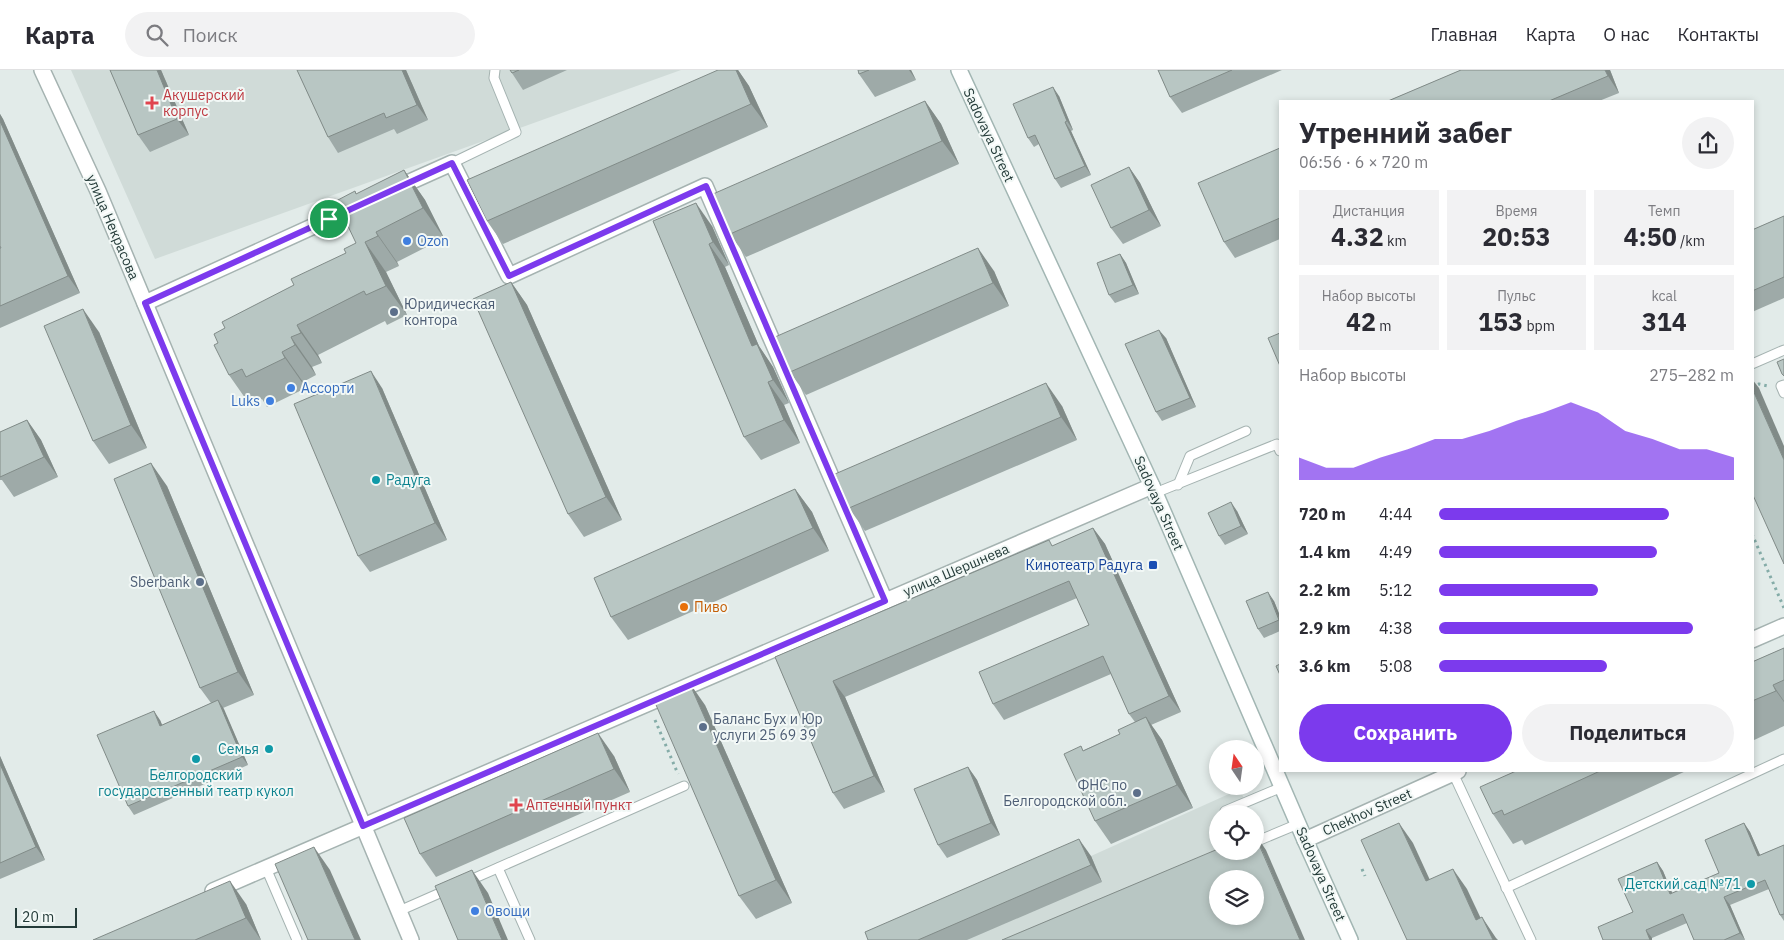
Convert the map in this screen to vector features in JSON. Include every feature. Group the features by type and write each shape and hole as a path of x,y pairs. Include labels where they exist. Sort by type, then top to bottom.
{"street":[{"name":"улица Некрасова","path":"42,70 98,191 411,940"},
{"name":"Sadovaya Street","path":"959,70 1154,490 1350,940"},
{"path":"145,303 452,163 509,276 706,186 885,601"},
{"name":"улица Шершнева","path":"196,898 885,601 1154,490"},
{"path":"1754,635 1782,631"},
{"name":"Chekhov Street","path":"1305,840 1455,772"}],"lane":[{"path":"452,163 516,132 494,78 495,70"},
{"path":"1754,363 1784,350"},
{"path":"1784,385 1781,386 1784,394"},
{"path":"1178,485 1190,456 1246,431"},
{"path":"1154,490 1178,485 1277,444 1279,449"},
{"path":"1506,888 1784,759"},
{"path":"1455,772 1506,888 1532,940"},
{"path":"399,911 684,786"},
{"path":"1239,805 1282,787"},
{"path":"1264,838 1298,824"},
{"path":"266,868 297,940"},
{"path":"498,868 530,940"}],"path":[{"path":"1754,386 1759,384 1772,387"},
{"path":"1754,539 1784,608"},
{"path":"654,719 684,786"},
{"path":"1362,869 1365,876"}],"shaded area":[{"path":"71,70 681,70 155,259"},
{"path":"1227,795 1242,795 1246,805 1209,805 1209,860 1264,860 1264,849 1301,940 904,940"}],"building":[{"name":"Акушерский корпус","path":"110,70 157,70 177,119 138,135"},
{"path":"297,70 402,70 417,105 386,118 384,113 328,137"},
{"path":"718,70 736,70 751,104 487,221 467,180"},
{"path":"858,70 869,70 859,74"},
{"path":"1158,70 1232,70 1170,97"},
{"path":"1461,70 1605,70 1608,76 1551,100 1390,100"},
{"path":"1053,87 1067,121 1065,122 1085,166 1055,179 1035,135 1028,138 1013,104"},
{"path":"925,101 942,141 730,234 713,194"},
{"path":"0,121 68,276 0,306 1,248"},
{"path":"1279,148 1279,218 1224,242 1198,183"},
{"path":"1129,167 1149,210 1111,228 1091,185"},
{"path":"404,170 423,208 376,232 378,236 365,242 386,286 366,295 364,291 297,325 301,333 291,337 295,345 282,352 285,358 246,377 242,369 229,375 214,345 218,343 214,334 225,328 222,322 294,285 291,279 346,253 344,249 356,243 336,201 355,191 356,194"},
{"path":"696,203 713,242 709,244 752,346 757,344 773,380 768,382 784,420 744,437 653,221"},
{"path":"1784,216 1784,277 1754,290 1754,229"},
{"path":"978,248 993,283 790,372 775,337"},
{"path":"1120,254 1133,285 1109,295 1097,263"},
{"path":"511,282 606,497 568,514 473,299"},
{"path":"83,309 131,425 93,441 44,326"},
{"path":"1159,330 1190,398 1156,412 1125,344"},
{"path":"1279,333 1279,364 1268,338"},
{"path":"1784,359 1784,376 1777,362"},
{"name":"Радуга","path":"371,371 435,523 358,556 294,404"},
{"path":"1046,383 1061,417 849,508 835,474"},
{"path":"1754,392 1784,460 1784,564 1754,497"},
{"path":"27,420 44,457 0,477 0,432"},
{"path":"151,463 238,672 200,688 114,479"},
{"path":"795,489 813,528 611,617 594,578"},
{"path":"1231,502 1241,526 1219,536 1208,513"},
{"path":"1093,528 1169,696 1129,714 1103,656 993,704 979,672 1089,625 1069,581 833,681 874,776 833,793 775,657 1049,540 1052,546"},
{"path":"1268,592 1279,620 1258,629 1246,601"},
{"path":"1784,648 1784,680 1773,685 1776,691 1754,700 1754,661"},
{"path":"689,682 776,880 739,896 653,698"},
{"path":"218,700 242,757 128,806 97,735 154,711 160,726"},
{"path":"1146,717 1177,785 1095,821 1064,754 1081,746 1083,751 1120,734 1118,730"},
{"path":"598,733 614,769 420,854 404,818"},
{"path":"0,764 36,847 0,863"},
{"path":"968,767 991,823 938,845 914,789"},
{"path":"1514,772 1598,772 1504,815 1502,810 1493,814 1480,787"},
{"path":"1399,823 1426,881 1453,869 1476,920 1482,917 1493,940 1407,940 1361,840"},
{"name":"Детский сад №71","path":"1744,823 1758,856 1784,845 1784,914 1780,915 1765,880 1724,897 1740,933 1724,940 1694,940 1683,914 1646,930 1650,940 1603,940 1598,927 1633,912 1618,879 1657,862 1670,894 1719,873 1705,840"},
{"path":"1079,839 1091,865 918,940 868,940 865,932"},
{"path":"314,847 355,940 308,940 275,864"},
{"path":"1209,853 1209,860 1264,860 1264,856 1300,940 1002,940"},
{"path":"472,870 502,940 458,940 435,886"},
{"path":"230,881 246,918 195,940 93,940"}],"place":[{"name":"Акушерский корпус","path":"152,103"},
{"name":"Ozon","path":"407,241"},
{"name":"Юридическая контора","path":"394,312"},
{"name":"Ассорти","path":"291,388"},
{"name":"Luks","path":"270,401"},
{"name":"Радуга","path":"376,480"},
{"name":"Кинотеатр Радуга","path":"1153,565"},
{"name":"Sberbank","path":"200,582"},
{"name":"Пиво","path":"684,607"},
{"name":"Баланс Бух и Юр услуги 25 69 39","path":"703,727"},
{"name":"Семья","path":"269,749"},
{"name":"Белгородский государственный театр кукол","path":"196,759"},
{"name":"ФНС по Белгородской обл.","path":"1137,793"},
{"name":"Аптечный пункт","path":"516,805"},
{"name":"Детский сад №71","path":"1751,884"},
{"name":"Овощи","path":"475,911"}],"route":[{"path":"452,163 509,276 706,186 885,601 363,826 145,303 329,219 452,163"}]}
